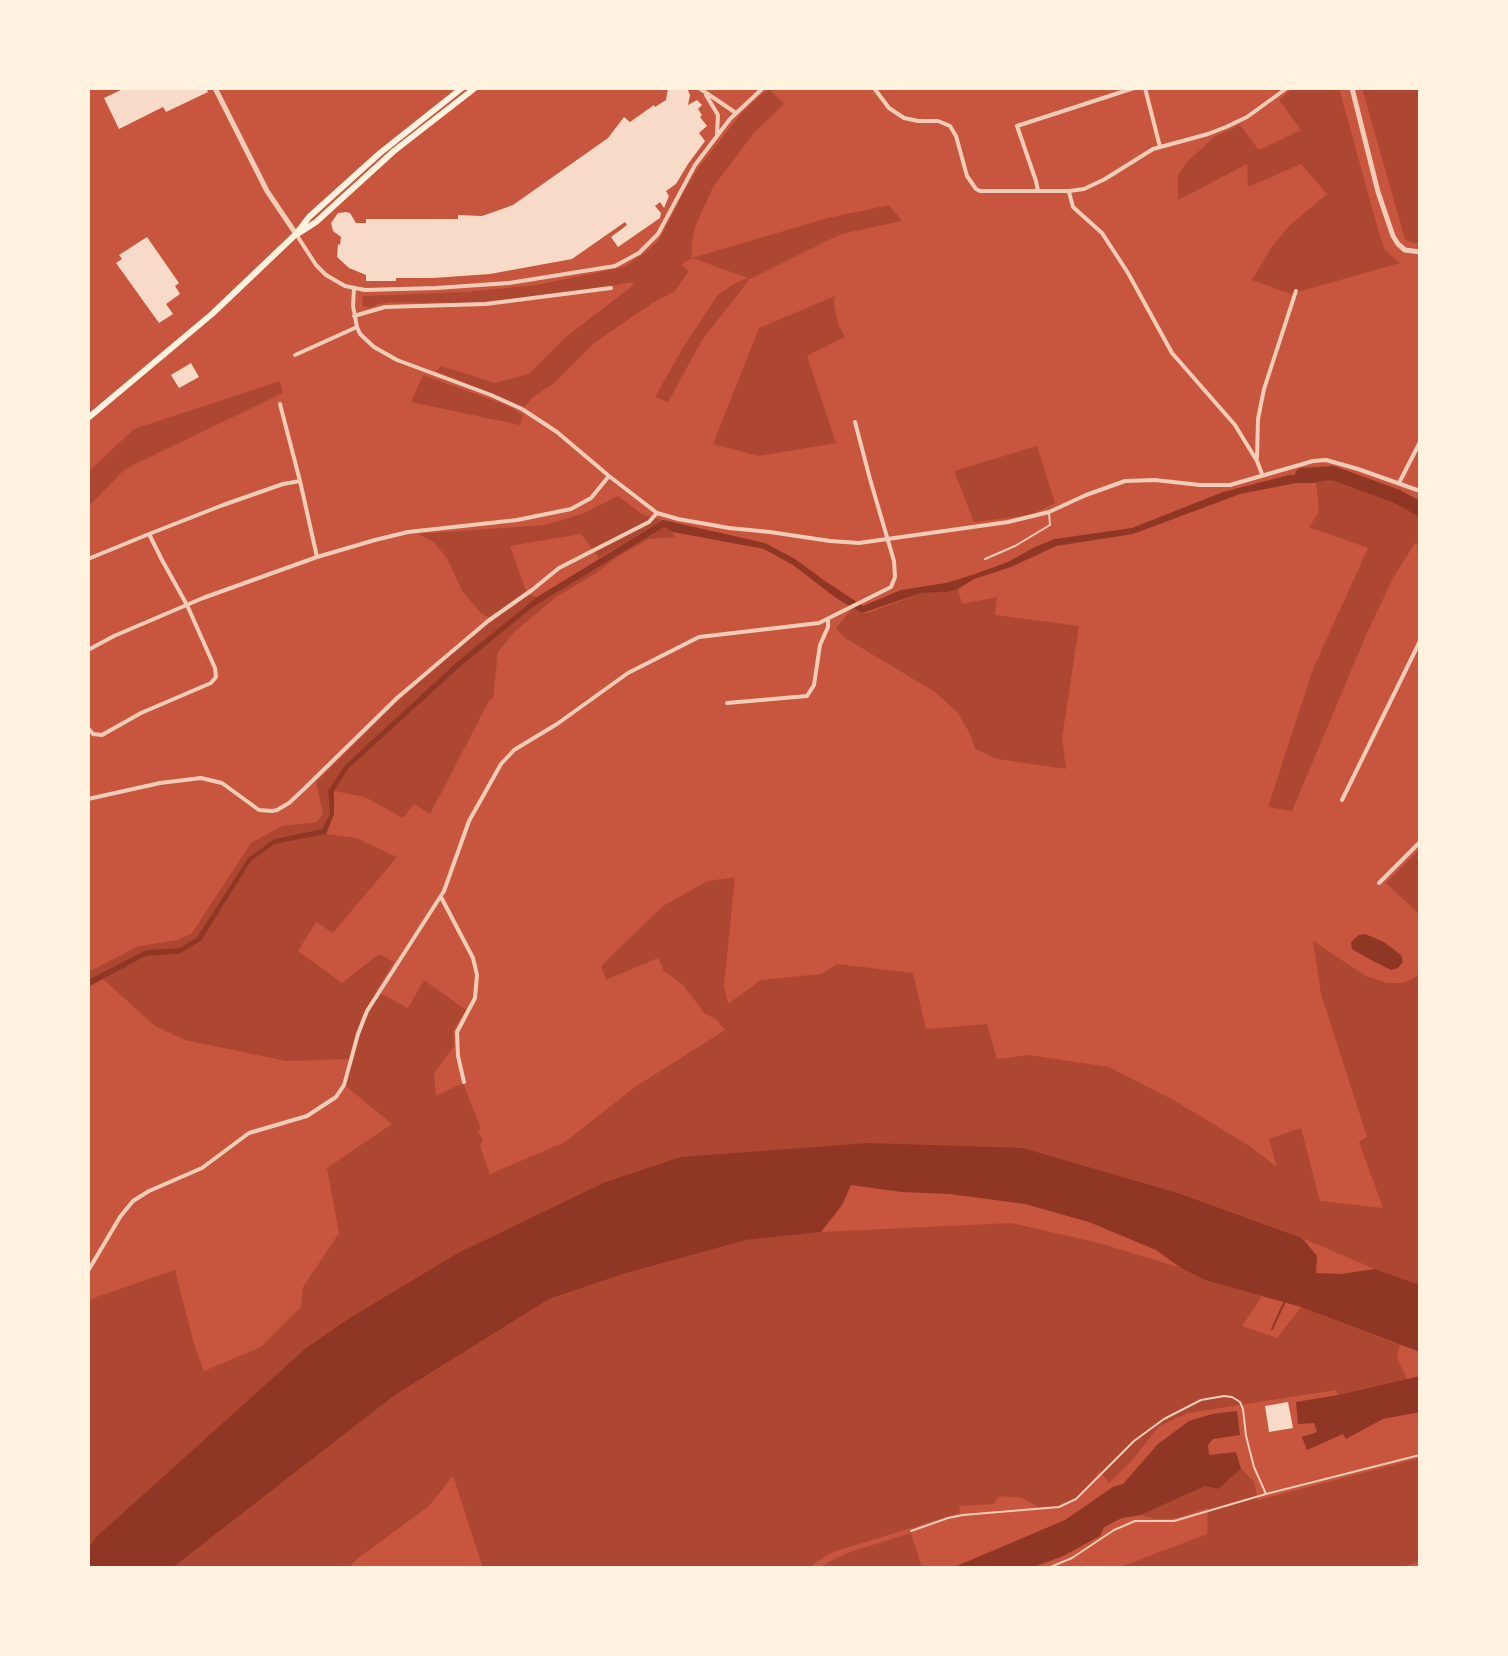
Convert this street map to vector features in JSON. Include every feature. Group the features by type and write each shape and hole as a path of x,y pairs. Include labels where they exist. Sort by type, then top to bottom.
{"main road":[{"path":"88,418 189,335 296,234 309,217 380,153 462,88"},
{"path":"296,234 316,222 394,151 475,88"}],"street":[{"path":"215,88 267,191 316,265 345,286 381,290 509,283 615,266 639,253 658,234 685,182 717,136 763,88"},
{"path":"699,88 736,113"},
{"path":"874,88 889,108 904,118 938,121 950,126 956,136 964,169 980,191 1084,189 1153,149 1208,134 1247,117 1287,88"},
{"path":"1038,191 1017,126 1134,88"},
{"path":"1145,88 1160,147"},
{"path":"1352,88 1378,192 1393,236 1405,250 1420,252"},
{"path":"706,95 718,115 717,136"},
{"path":"718,115 730,119"},
{"path":"1069,191 1073,207 1102,233 1128,273 1172,353 1235,425 1262,474"},
{"path":"354,316 385,307 486,304 611,288"},
{"path":"354,289 357,327 374,347 397,360 522,409 557,432 657,513 678,519 859,543 1008,522 1049,512 1125,481 1230,485 1262,474 1326,460 1420,491"},
{"path":"1257,461 1261,404 1296,291"},
{"path":"295,355 357,327"},
{"path":"280,404 317,557"},
{"path":"88,1271 133,1201 202,1168 249,1133 307,1116 336,1097 344,1085 367,1011 441,897 469,821 501,764 521,745 557,724 628,673 699,637 809,625 828,619 893,584 895,569 889,540 855,422"},
{"path":"1399,483 1420,442"},
{"path":"88,650 187,605 317,557 400,533 517,520 571,509 591,498 609,476"},
{"path":"88,559 223,505 300,481"},
{"path":"88,799 175,780 201,778 222,783 259,810 277,810 304,789 405,690 481,626 559,568 649,522 657,513"},
{"path":"88,728 93,734 102,735 141,713 214,681 216,677 215,668 187,605 149,534"},
{"path":"727,703 807,696 814,685 820,645 828,619"},
{"path":"1342,800 1420,641"},
{"path":"1379,883 1420,842"},
{"path":"441,897 473,958 477,975 475,998 457,1032 464,1082"}],"lane":[{"path":"985,559 1050,525 1049,512"},
{"path":"911,1531 963,1515 1059,1507 1083,1494 1134,1441 1164,1419 1201,1400 1224,1396 1240,1402 1243,1409 1254,1467 1266,1494"},
{"path":"1048,1568 1072,1558 1114,1530 1135,1521 1174,1521 1420,1455"}],"shaded area":[{"path":"1293,88 1339,88 1379,233 1385,250 1400,263 1291,294 1252,280 1271,248 1290,225 1327,194 1301,164 1248,187 1247,164 1178,200 1178,176 1186,163 1214,137 1240,125 1259,150 1301,130 1279,100"},
{"path":"1362,88 1420,88 1420,243 1405,239"},
{"path":"769,89 784,104 754,133 713,187 695,227 692,258 681,265 689,271 675,291 594,343 553,384 524,407 436,371 441,366 495,383 529,374 567,336 634,282 528,298 464,303 391,302 369,308 362,306 363,296 466,292 537,285 624,267 659,240 699,167 740,115"},
{"path":"889,205 902,221 841,234 750,279 702,340 668,402 655,397 684,346 717,296 748,278 692,258 828,218"},
{"path":"835,296 838,324 845,337 807,356 836,443 759,456 713,444 759,328"},
{"path":"423,375 506,405 523,415 520,425 411,402"},
{"path":"280,381 283,393 129,467 88,507 88,472 134,429"},
{"path":"1037,446 1055,503 1031,515 974,522 954,471"},
{"path":"1333,473 1396,496 1420,509 1420,512 1394,498 1331,479 1296,483 1240,494 1133,534 1056,546 1011,567 974,579 958,589 921,593 862,613 836,598 793,565 764,549 673,532 664,527 533,607 461,666 349,768 334,791 334,814 326,834 275,844 251,861 201,941 179,954 146,956 88,987 88,980 146,950 180,948 197,937 248,858 274,839 322,829 330,814 328,791 345,765 458,661 537,597 663,520 765,543 795,559 863,606 901,590 946,583 975,574 1055,539 1132,528 1223,492 1289,475"},
{"path":"1331,479 1394,498 1420,512 1420,546 1415,543 1393,578 1292,811 1268,807 1313,669 1368,548 1309,527 1319,512 1316,482"},
{"path":"618,496 643,515 663,520 599,558 581,534 510,546 527,594 537,597 458,661 345,765 328,791 330,814 322,829 274,839 248,858 197,937 180,948 146,950 88,980 88,972 139,946 177,940 192,933 251,843 282,826 317,822 323,814 316,782 393,706 494,620 481,613 462,591 448,560 435,543 418,534 545,525 582,514"},
{"path":"664,527 675,537 649,539 619,556 556,597 514,632 498,652 493,700 490,699 430,814 414,804 403,818 365,797 334,791 349,768 461,666 533,607"},
{"path":"958,589 962,604 997,597 995,615 1079,626 1062,738 1066,769 997,759 975,749 958,713 935,692 845,638 836,628 853,608 868,613 921,593"},
{"path":"326,834 356,838 397,857 333,933 316,922 298,951 342,983 379,954 394,962 376,991 408,1008 424,980 466,1010 453,1031 454,1046 434,1073 436,1096 463,1083 481,1129 477,1132 483,1139 480,1146 490,1174 565,1142 635,1087 725,1030 716,1019 705,1014 683,985 664,971 658,958 606,980 601,966 663,906 708,881 735,877 724,986 728,1004 761,980 821,974 837,964 913,973 926,1029 987,1024 997,1059 1029,1055 1109,1067 1177,1102 1248,1145 1277,1167 1269,1139 1301,1128 1320,1201 1383,1208 1359,1142 1367,1137 1321,994 1313,941 1366,976 1387,983 1401,983 1420,973 1420,1285 1178,1193 1023,1148 603,1183 456,1254 348,1318 306,1348 96,1537 88,1548 88,1300 175,1270 204,1371 261,1347 301,1307 303,1287 339,1233 327,1168 392,1124 342,1083 349,1059 286,1061 185,1040 155,1026 103,979 146,956 179,954 201,941 251,861 275,844"},
{"path":"1420,849 1420,915 1386,883"},
{"path":"1365,934 1384,942 1401,955 1403,962 1398,968 1391,970 1352,949 1354,939"},
{"path":"869,1143 1023,1148 1178,1193 1302,1238 1317,1256 1316,1273 1341,1274 1375,1269 1420,1285 1420,1352 1301,1307 1205,1280 1156,1250 1089,1222 1025,1204 851,1185 842,1205 821,1232 746,1240 623,1274 549,1299 395,1395 172,1568 88,1568 88,1548 96,1537 306,1348 349,1318 456,1254 603,1183 681,1157"},
{"path":"1011,1223 1099,1243 1262,1296 1242,1326 1277,1338 1301,1307 1400,1345 1397,1358 1407,1379 1338,1395 1336,1390 1188,1413 1159,1426 1109,1483 1100,1471 1079,1497 1057,1506 1038,1507 1022,1498 999,1496 994,1504 959,1506 960,1513 833,1552 810,1568 483,1568 453,1476 429,1506 348,1568 172,1568 395,1395 549,1299 623,1274 746,1240 821,1232"},
{"path":"1420,1376 1420,1412 1383,1419 1346,1439 1343,1434 1307,1450 1302,1437 1317,1432 1314,1423 1298,1424 1296,1402"},
{"path":"1237,1411 1240,1435 1213,1439 1208,1445 1209,1455 1236,1452 1241,1469 1218,1489 1205,1486 1141,1515 1122,1518 1104,1527 1100,1536 1063,1556 1031,1568 952,1568 1065,1520 1113,1487 1123,1484 1158,1444 1189,1421"},
{"path":"1420,1458 1420,1561 1400,1568 1118,1568 1207,1534 1208,1508 1177,1518 1155,1519 1141,1515 1205,1486 1218,1489 1241,1469 1254,1481 1258,1500"},
{"path":"911,1533 922,1568 821,1568 850,1552"}],"building":[{"path":"125,88 206,88 208,92 166,112 163,107 119,129 104,98"},
{"path":"668,88 687,88 690,95 688,105 697,100 702,105 698,109 707,126 699,133 705,141 676,184 666,191 669,196 664,208 660,202 655,206 661,213 660,218 618,247 611,237 627,225 625,222 572,259 490,274 396,278 396,281 366,281 366,275 349,268 337,257 341,237 333,231 331,223 338,213 350,213 356,223 366,223 366,219 458,219 458,215 482,216 513,205 608,138 624,117 630,122 666,100"},
{"path":"147,237 179,283 175,286 180,294 166,304 173,314 159,323 116,263 122,259 119,255"},
{"path":"191,363 199,377 179,388 171,375"},
{"path":"1288,1402 1293,1428 1269,1432 1265,1406"}],"waterway":[{"path":"1302,475 1333,473 1396,496 1420,509"},
{"path":"1272,1329 1285,1301"}]}
